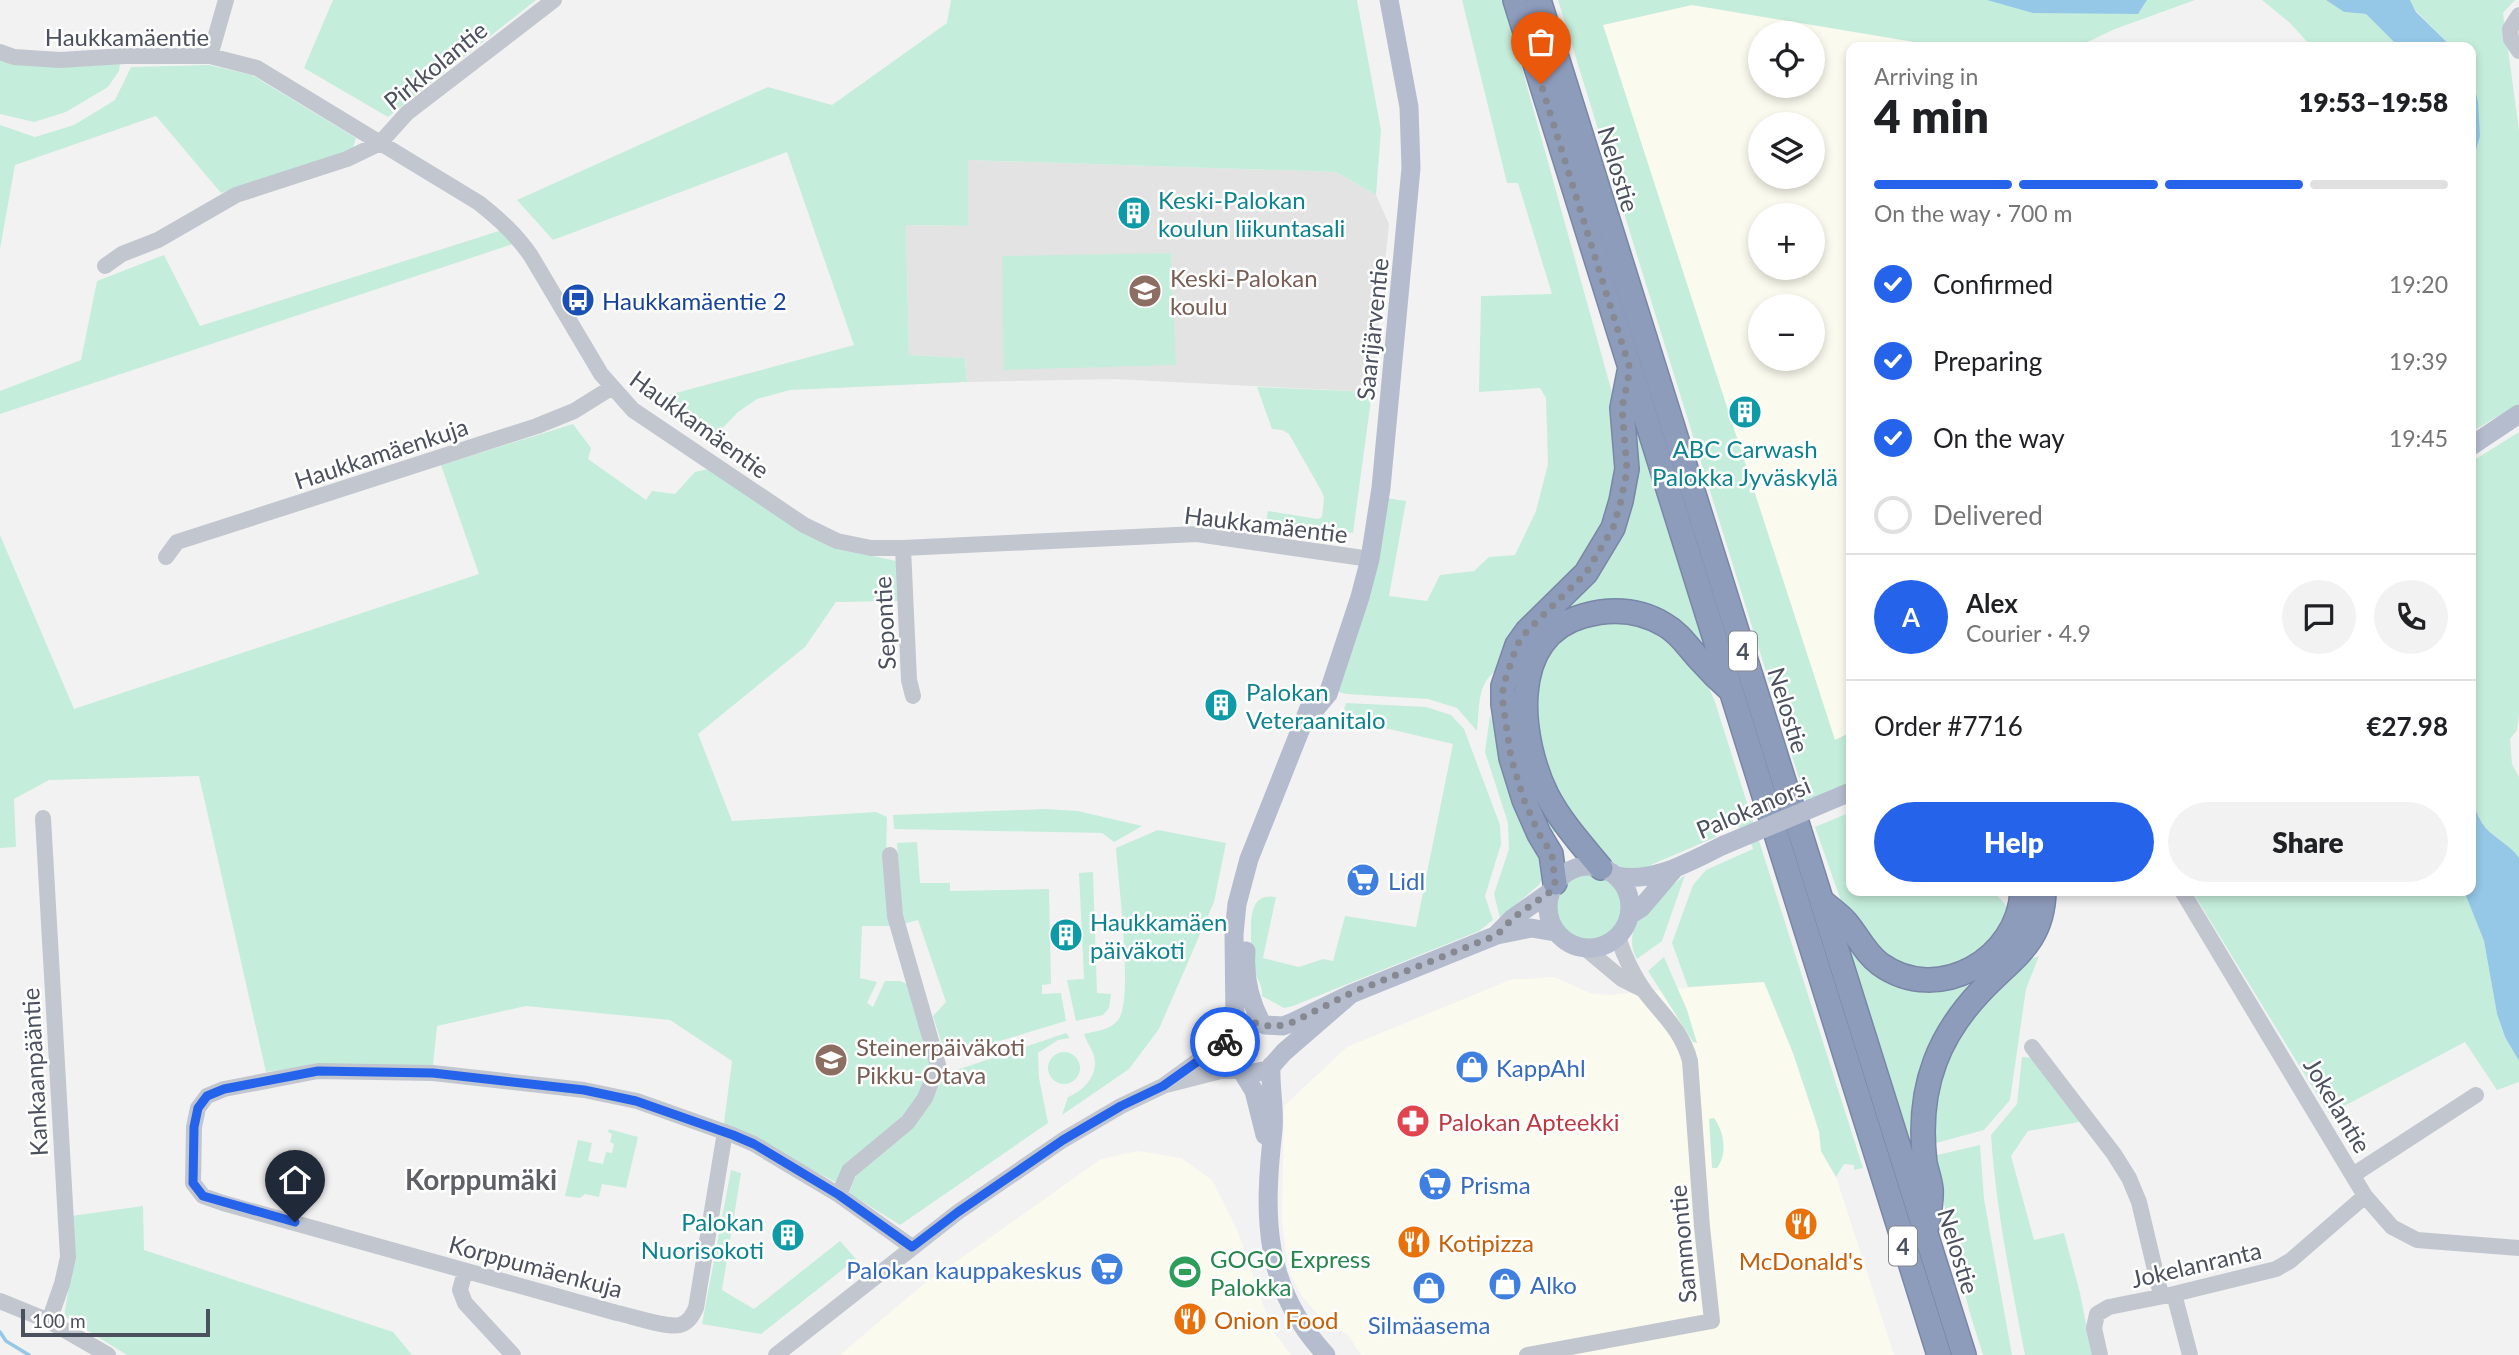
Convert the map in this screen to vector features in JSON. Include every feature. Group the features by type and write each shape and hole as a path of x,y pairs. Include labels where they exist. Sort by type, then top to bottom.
{"highway":[{"name":"Nelostie","path":"1515,0 1939,1355"},
{"name":"Nelostie","path":"1539,0 1964,1355"},
{"path":"1553,888 1552,854 1539,834 1524,800 1511,758 1504,716 1503,686 1517,645 1527,631 1586,573 1613,528 1627,470 1622,408 1630,369"},
{"path":"1609,872 1559,817 1546,794 1528,731 1525,690 1537,653 1549,637 1579,617 1597,612 1630,611 1646,615 1665,625 1686,641 1700,661 1730,691"},
{"path":"1821,900 1846,923 1879,963 1896,973 1927,980 1971,970 1992,955 2011,932 2019,914 2021,896"},
{"path":"1926,1236 1931,1191 1925,1162 1924,1113 1934,1064 1955,1022 1965,1009 2018,957 2029,942 2042,914 2044,896"}],"main road":[{"name":"Saarijärventie","path":"1229,1037 1235,1023 1234,934 1237,904 1249,859 1307,719 1316,689 1338,659 1370,559 1381,488 1411,168 1409,107 1389,0"},
{"path":"2476,443 2519,414"},
{"name":"Palokanorsi","path":"1609,872 1632,880 1675,868 1846,794"},
{"name":"Saarijärventie","path":"1261,831 1260,862 1248,919 1245,963 1252,1004 1263,1025"},
{"path":"1497,935 1513,918 1553,888 1567,872 1584,866 1609,872 1625,888 1630,901 1630,915 1625,927 1618,937 1602,946 1585,948 1568,943 1555,932 1549,919 1548,906 1553,888"},
{"name":"Palokanorsi","path":"1630,915 1641,908 1675,868"},
{"path":"1269,1150 1254,1091 1226,1057 1225,1047 1229,1037 1238,1027 1247,1024 1283,1026 1351,993 1497,935 1531,928 1555,932"},
{"path":"1240,1072 1257,1073 1273,1064 1351,993"},
{"path":"1263,1025 1273,1032 1277,1041 1273,1064 1273,1128 1269,1150 1269,1227 1275,1268 1294,1314 1326,1355"}],"street":[{"path":"210,56 226,0"},
{"name":"Pirkkolantie","path":"380,143 407,113 554,0"},
{"path":"2519,15 2510,29 2511,38 2519,51"},
{"name":"Haukkamäentie","path":"0,52 14,57 60,60 125,56 210,56 257,68 479,203 518,237 611,388 633,410 804,525 837,541 871,548 903,548 1197,534 1370,559"},
{"path":"106,266 122,254 158,240 236,195 347,159 380,143"},
{"name":"Haukkamäenkuja","path":"166,557 177,542 537,426 574,411 611,388"},
{"name":"Sepontie","path":"903,548 908,672 913,696"},
{"name":"Kankaanpääntie","path":"43,818 68,1257 49,1321"},
{"path":"839,1195 849,1171 908,1122 925,1098 938,1065 895,916 890,855"},
{"name":"Jokelantie","path":"2185,896 2365,1196 2392,1227 2417,1240 2519,1248"},
{"name":"Sammontie","path":"1527,1355 1712,1321 1690,1061 1685,1042 1644,990 1627,963 1618,937"},
{"name":"Sammontie","path":"1585,948 1597,961 1622,979 1644,990"},
{"path":"776,1355 958,1212 1063,1140 1121,1106 1163,1086 1229,1037"},
{"path":"2032,1047 2114,1154 2129,1178 2190,1355"},
{"name":"Korppumäenkuja","path":"318,1071 433,1073 584,1090 636,1101 725,1132 696,1308 691,1318 680,1325 617,1313 223,1203 203,1196 193,1183 194,1127 198,1108 207,1096 234,1087 318,1071"},
{"path":"1163,1086 1211,1073 1240,1072"},
{"path":"2353,1175 2476,1095"},
{"path":"725,1132 754,1144 839,1195 912,1247"},
{"name":"Jokelanranta","path":"2101,1355 2094,1328 2097,1314 2109,1307 2276,1269 2290,1261 2365,1196"},
{"path":"466,1271 460,1290 466,1303 513,1355"},
{"path":"0,1301 49,1321 108,1355"}],"shaded area":[{"path":"1692,5 1788,21 1748,21 1748,98 1825,98 1825,27 1914,42 1846,42 1846,735 1835,741 1603,25"},
{"name":"Keski-Palokan koulu","path":"968,160 1336,172 1376,195 1389,224 1372,392 1115,379 967,382 965,358 909,355 906,225 968,226"},
{"path":"1554,977 1590,993 1610,995 1764,981 1793,1053 1819,1131 1821,1151 1836,1177 1894,1355 1361,1355 1347,1334 1320,1317 1302,1296 1288,1270 1282,1220 1284,1106 1347,1047 1510,980"},
{"path":"1138,1151 1181,1158 1212,1180 1238,1232 1271,1328 1291,1355 840,1355 919,1288 1101,1159"}],"green space":[{"path":"333,0 536,0 388,117 304,68"},
{"path":"951,0 1357,0 1381,130 1376,195 1336,172 968,160 968,226 906,225 909,355 965,358 967,382 790,390 757,399 738,412 715,436 661,397 854,345 787,152 553,240 517,200 768,87 832,105 947,23"},
{"path":"1462,0 1503,0 1616,407 1619,452 1615,497 1596,541 1548,609 1486,681 1480,696 1477,731 1457,708 1428,699 1335,691 1386,498 1406,501 1389,596 1427,601 1440,575 1474,571 1489,557 1515,555 1536,511 1548,464 1546,398 1540,388 1479,392 1481,296 1552,294 1518,183 1507,183"},
{"path":"1558,0 2121,0 2138,14 2147,0 2195,0 2115,29 2088,42 1914,42 1825,27 1825,21 1788,21 1692,5 1603,25 1835,740 1846,734 1846,785 1806,801"},
{"path":"2262,0 2326,0 2344,12 2366,14 2394,42 2307,42 2289,22"},
{"path":"2410,0 2515,0 2503,13 2519,130 2519,404 2476,429 2476,151 2480,135 2476,107 2476,42 2447,42 2416,11"},
{"path":"0,58 73,67 120,64 119,71 108,87 66,112 34,122 0,114"},
{"path":"209,65 252,75 356,138 352,151 221,193 156,116 15,165 0,249 0,125 35,137 74,125 115,100 131,67"},
{"path":"502,230 513,244 0,414 0,391 81,360 97,281 164,255 200,326"},
{"path":"1171,253 1176,365 1003,370 1002,256"},
{"path":"1257,387 1372,392 1353,533 1266,521 1268,511 1318,519 1322,517 1324,498 1289,434 1272,429"},
{"path":"1632,412 1707,655 1692,638 1593,606 1523,671 1560,829 1553,833 1536,807 1511,708 1519,656 1597,570"},
{"path":"573,424 591,448 588,459 646,500 652,491 675,494 695,472 708,469 836,548 896,561 899,601 836,602 805,647 698,734 732,821 876,812 887,817 886,855 891,926 862,926 860,978 877,982 867,1003 873,1007 885,981 907,984 931,1067 920,1096 904,1119 837,1183 724,1123 732,1061 670,1020 526,1006 437,1026 433,1065 317,1065 266,1072 199,776 49,780 14,799 16,847 0,848 0,535 74,709 479,574 441,465"},
{"path":"2519,432 2519,714 2517,730 2510,739 2512,764 2519,777 2519,858 2486,828 2476,809 2476,459"},
{"path":"1612,618 1661,631 1706,681 1715,702 1863,1168 1854,1170 1854,1165 1844,1164 1836,1177 1821,1151 1819,1131 1793,1053 1764,982 1688,987 1672,943 1693,885 1706,870 1753,849 1745,826 1739,828 1730,816 1719,820 1716,837 1639,870 1620,868 1590,842 1550,783 1532,709 1544,656 1567,632"},
{"path":"1346,703 1426,707 1451,715 1464,729 1500,825 1501,844 1485,896 1493,920 1479,931 1284,1008 1262,996 1260,984 1251,965 1253,910 1260,899 1276,897 1263,958 1299,967 1323,959 1333,961 1345,916 1416,927 1453,744 1342,718"},
{"path":"1490,715 1545,859 1543,878 1539,885 1500,918 1494,894 1509,849 1508,823 1485,752"},
{"path":"1045,809 1078,811 1142,826 1114,842 1102,833 894,829 893,815"},
{"path":"1846,814 1846,896 1998,896 2008,912 2000,936 1957,968 1916,971 1885,957 1857,926 1841,901 1815,827"},
{"path":"1158,830 1226,843 1214,902 1159,1029 1129,1069 1062,1115 1068,1097 1085,1086 1094,1069 1094,1056 1084,1034 1111,1026 1118,1020 1123,1009 1125,966 1116,848"},
{"path":"917,842 920,883 950,883 950,891 1049,889 1051,984 1042,985 1042,994 1061,993 1066,1021 946,1057 933,1016 946,1002 918,920 903,924 897,843"},
{"path":"1093,872 1097,993 1111,994 1109,1008 1103,1015 1076,1021 1067,980 1084,979 1079,873"},
{"path":"1589,875 1602,878 1613,885 1620,896 1623,909 1620,922 1613,933 1602,940 1589,943 1576,940 1565,933 1558,922 1555,909 1558,896 1565,885 1576,878"},
{"path":"1685,875 1662,941 1637,959 1632,946 1637,922 1654,901"},
{"path":"2195,896 2466,896 2484,941 2497,1014 2505,1037 2519,1061 2519,1082 2497,1090 2465,1042 2329,1114"},
{"path":"1842,928 1864,961 1980,975 1944,1021 1924,1186"},
{"path":"2039,956 2026,989 2010,1100 1984,1130 1936,1143 1935,1106 1944,1065 1961,1023 2025,961"},
{"path":"1664,957 1687,1010 1697,1043 1693,1042 1648,971"},
{"path":"1066,1033 1070,1038 1058,1040 1038,1053 1039,1078 1048,1123 900,1225 849,1193 856,1175 932,1100 945,1074"},
{"path":"1064,1052 1075,1057 1080,1068 1075,1079 1064,1084 1053,1079 1048,1068 1053,1057"},
{"path":"2022,1057 2038,1058 2085,1121 2028,1131 2011,1156 2034,1240 2064,1233 2080,1293 2092,1355 2025,1355 2000,1218 1991,1135 2017,1104"},
{"path":"1714,1118 1724,1149 1717,1168 1712,1168 1709,1119"},
{"path":"609,1129 638,1137 626,1188 602,1184 599,1197 585,1194 580,1198 565,1196 578,1140 592,1143 588,1161 603,1164 606,1152 612,1153 614,1144 610,1142 612,1134 608,1132"},
{"path":"1980,1145 1984,1199 2012,1355 1983,1355 1969,1310 1933,1156"},
{"path":"731,1170 741,1173 722,1290 754,1309 840,1241 856,1259 761,1334 702,1324"},
{"path":"143,1206 144,1250 393,1332 412,1355 127,1355 64,1316 74,1257 71,1216"}],"water":[{"path":"1987,0 2147,0 2138,14 2033,13"},
{"path":"2326,0 2410,0 2416,12 2447,42 2394,42 2366,14 2344,12"},
{"path":"2476,94 2478,102 2480,136 2476,150"},
{"path":"2476,809 2486,828 2519,858 2519,1061 2505,1037 2497,1014 2484,941 2466,896 2476,896"}],"waterway":[{"path":"0,1332 6,1341 29,1355"}],"way so far":[{"path":"1225,1042 1238,1027 1255,1023 1283,1026 1351,993 1497,935 1513,918 1550,892 1555,883 1552,854 1539,834 1524,800 1511,758 1505,727 1503,686 1517,645 1527,631 1586,573 1613,528 1627,470 1622,408 1630,369 1541,84"}],"place":[{"name":"Keski-Palokan koulun liikuntasali","path":"1134,213"},
{"name":"Keski-Palokan koulu","path":"1145,291"},
{"name":"Haukkamäentie 2","path":"578,300"},
{"name":"ABC Carwash Palokka Jyväskylä","path":"1745,412"},
{"name":"Palokan Veteraanitalo","path":"1221,705"},
{"name":"Lidl","path":"1363,880"},
{"name":"Haukkamäen päiväkoti","path":"1066,935"},
{"name":"Steinerpäiväkoti Pikku-Otava","path":"831,1060"},
{"name":"KappAhl","path":"1472,1067"},
{"name":"Palokan Apteekki","path":"1413,1121"},
{"name":"Prisma","path":"1435,1184"},
{"name":"McDonald's","path":"1801,1224"},
{"name":"Palokan Nuorisokoti","path":"788,1235"},
{"name":"Kotipizza","path":"1414,1242"},
{"name":"Palokan kauppakeskus","path":"1107,1269"},
{"name":"GOGO Express Palokka","path":"1185,1272"},
{"name":"Alko","path":"1505,1284"},
{"name":"Silmäasema","path":"1429,1288"},
{"name":"Onion Food","path":"1190,1319"}],"district":[{"name":"Korppumäki","path":"481,1179"}],"route":[{"path":"295,1222 203,1196 193,1183 194,1127 198,1108 207,1096 224,1089 318,1071 337,1070 433,1073 510,1080 584,1090 636,1101 754,1144 839,1195 912,1247 1063,1140 1121,1106 1163,1086 1225,1042"}]}
